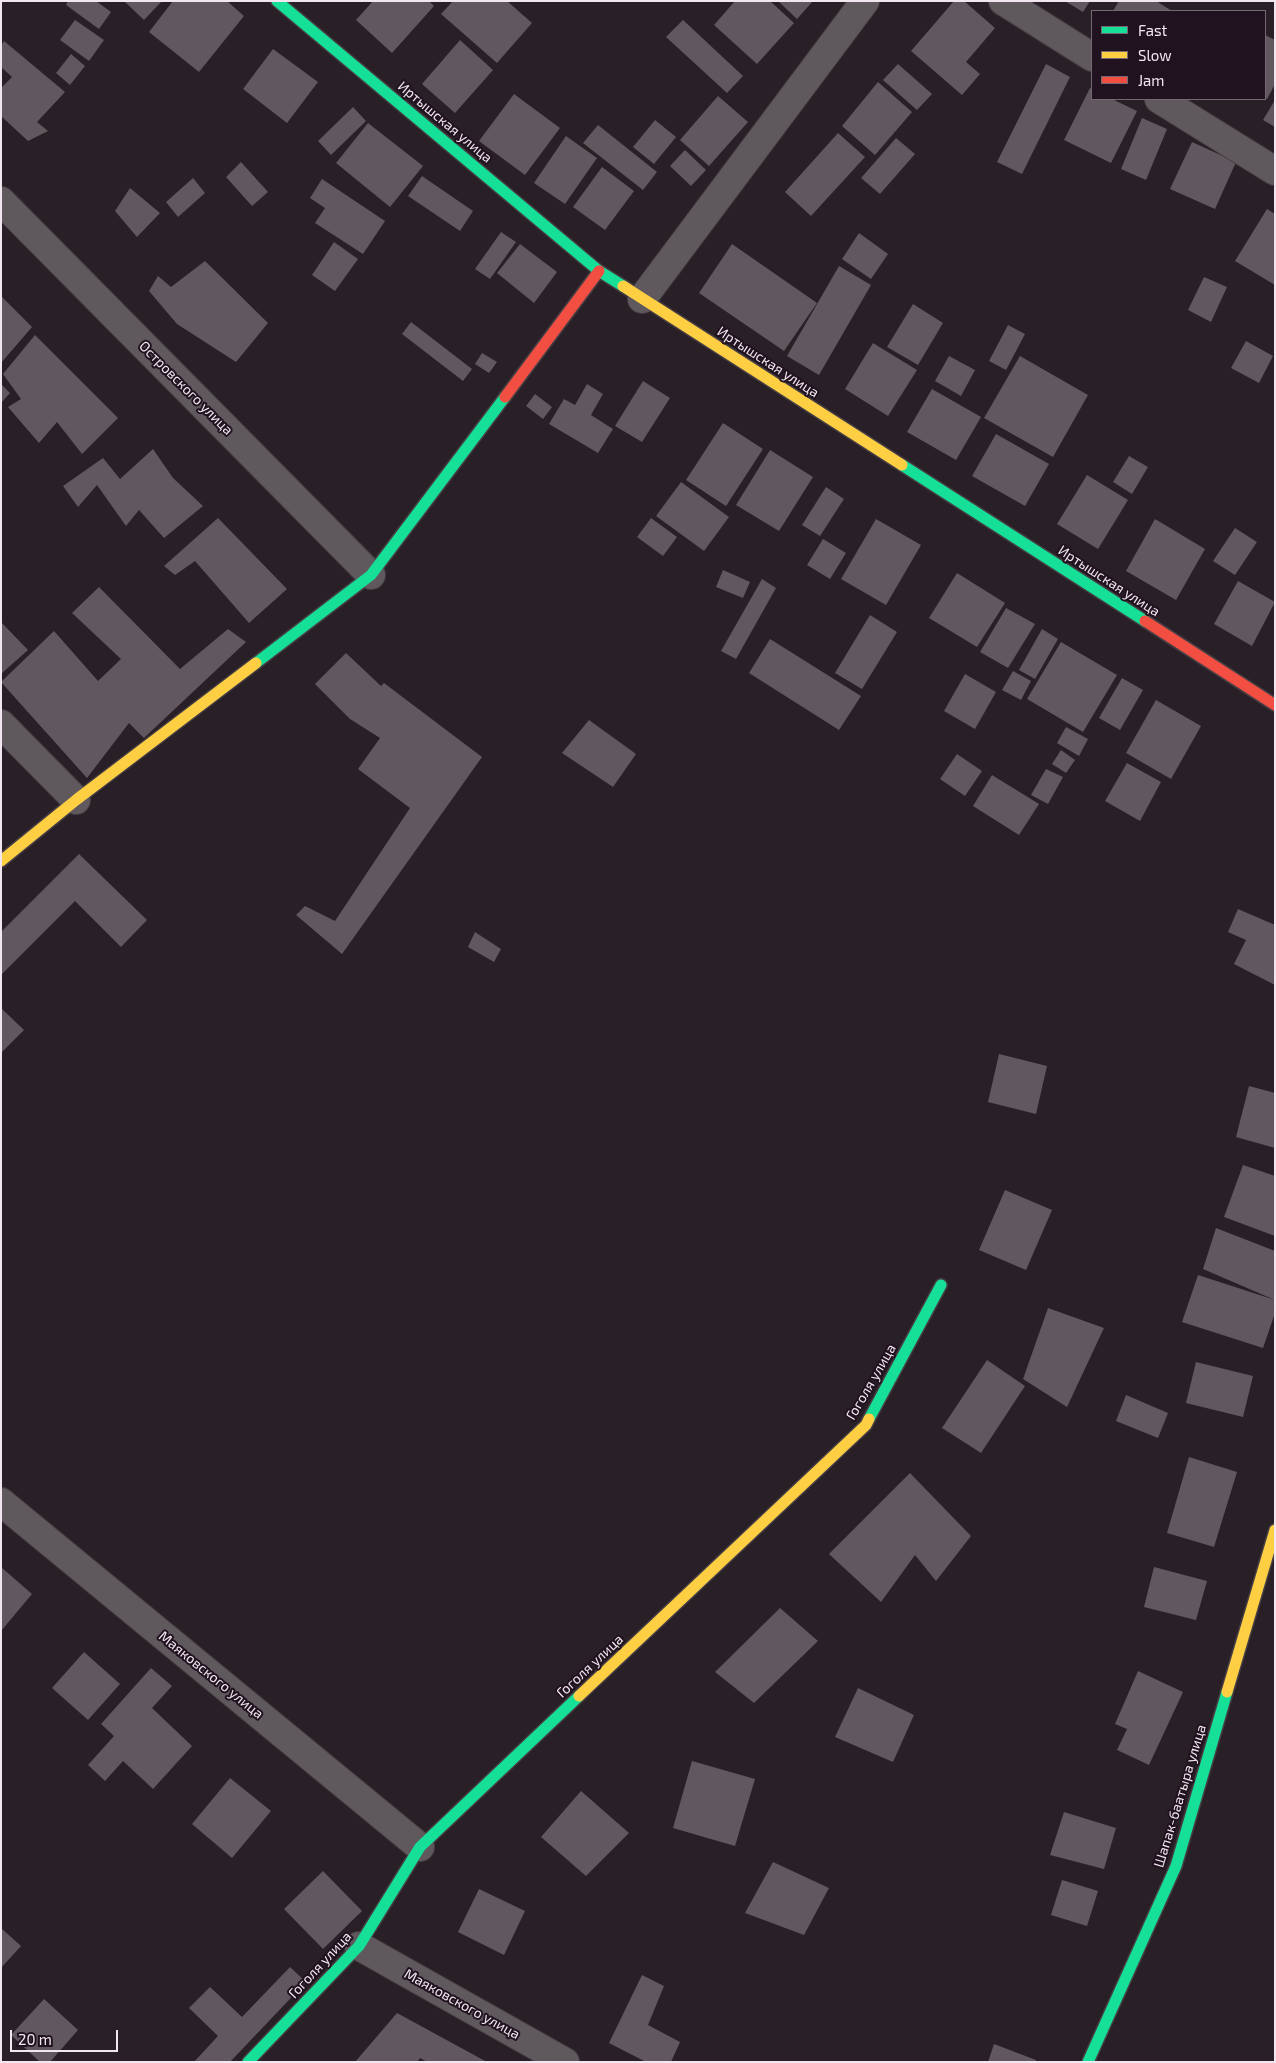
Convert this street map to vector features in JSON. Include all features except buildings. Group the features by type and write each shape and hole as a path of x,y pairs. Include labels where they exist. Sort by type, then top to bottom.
{"street":[{"name":"Иртышская улица","path":"277,1 599,271 1275,704"},
{"path":"642,299 865,1"},
{"path":"1004,1 1091,56"},
{"path":"1161,100 1275,171"},
{"name":"Островского улица","path":"1,201 371,575"},
{"path":"1,861 76,800 371,575 599,271"},
{"path":"1,724 76,800"},
{"name":"Гоголя улица","path":"248,2062 360,1946 420,1847 866,1425 941,1285"},
{"name":"Маяковского улица","path":"1,1502 420,1847"},
{"name":"Шапак-баатыра улица","path":"1088,2062 1176,1866 1275,1530"},
{"name":"Маяковского улица","path":"360,1946 565,2062"}],"traffic: fast":[{"path":"277,1 599,271 623,286"},
{"path":"256,663 371,575 505,397"},
{"path":"902,465 1145,621"},
{"path":"869,1419 941,1285"},
{"path":"1088,2062 1176,1866 1227,1692"},
{"path":"248,2062 359,1946 420,1847 579,1696"}],"traffic: slow":[{"path":"623,286 902,465"},
{"path":"1,861 76,800 256,663"},
{"path":"579,1696 866,1425 869,1419"},
{"path":"1227,1692 1275,1530"}],"traffic: jam":[{"path":"505,397 599,271"},
{"path":"1145,621 1275,705"}]}
